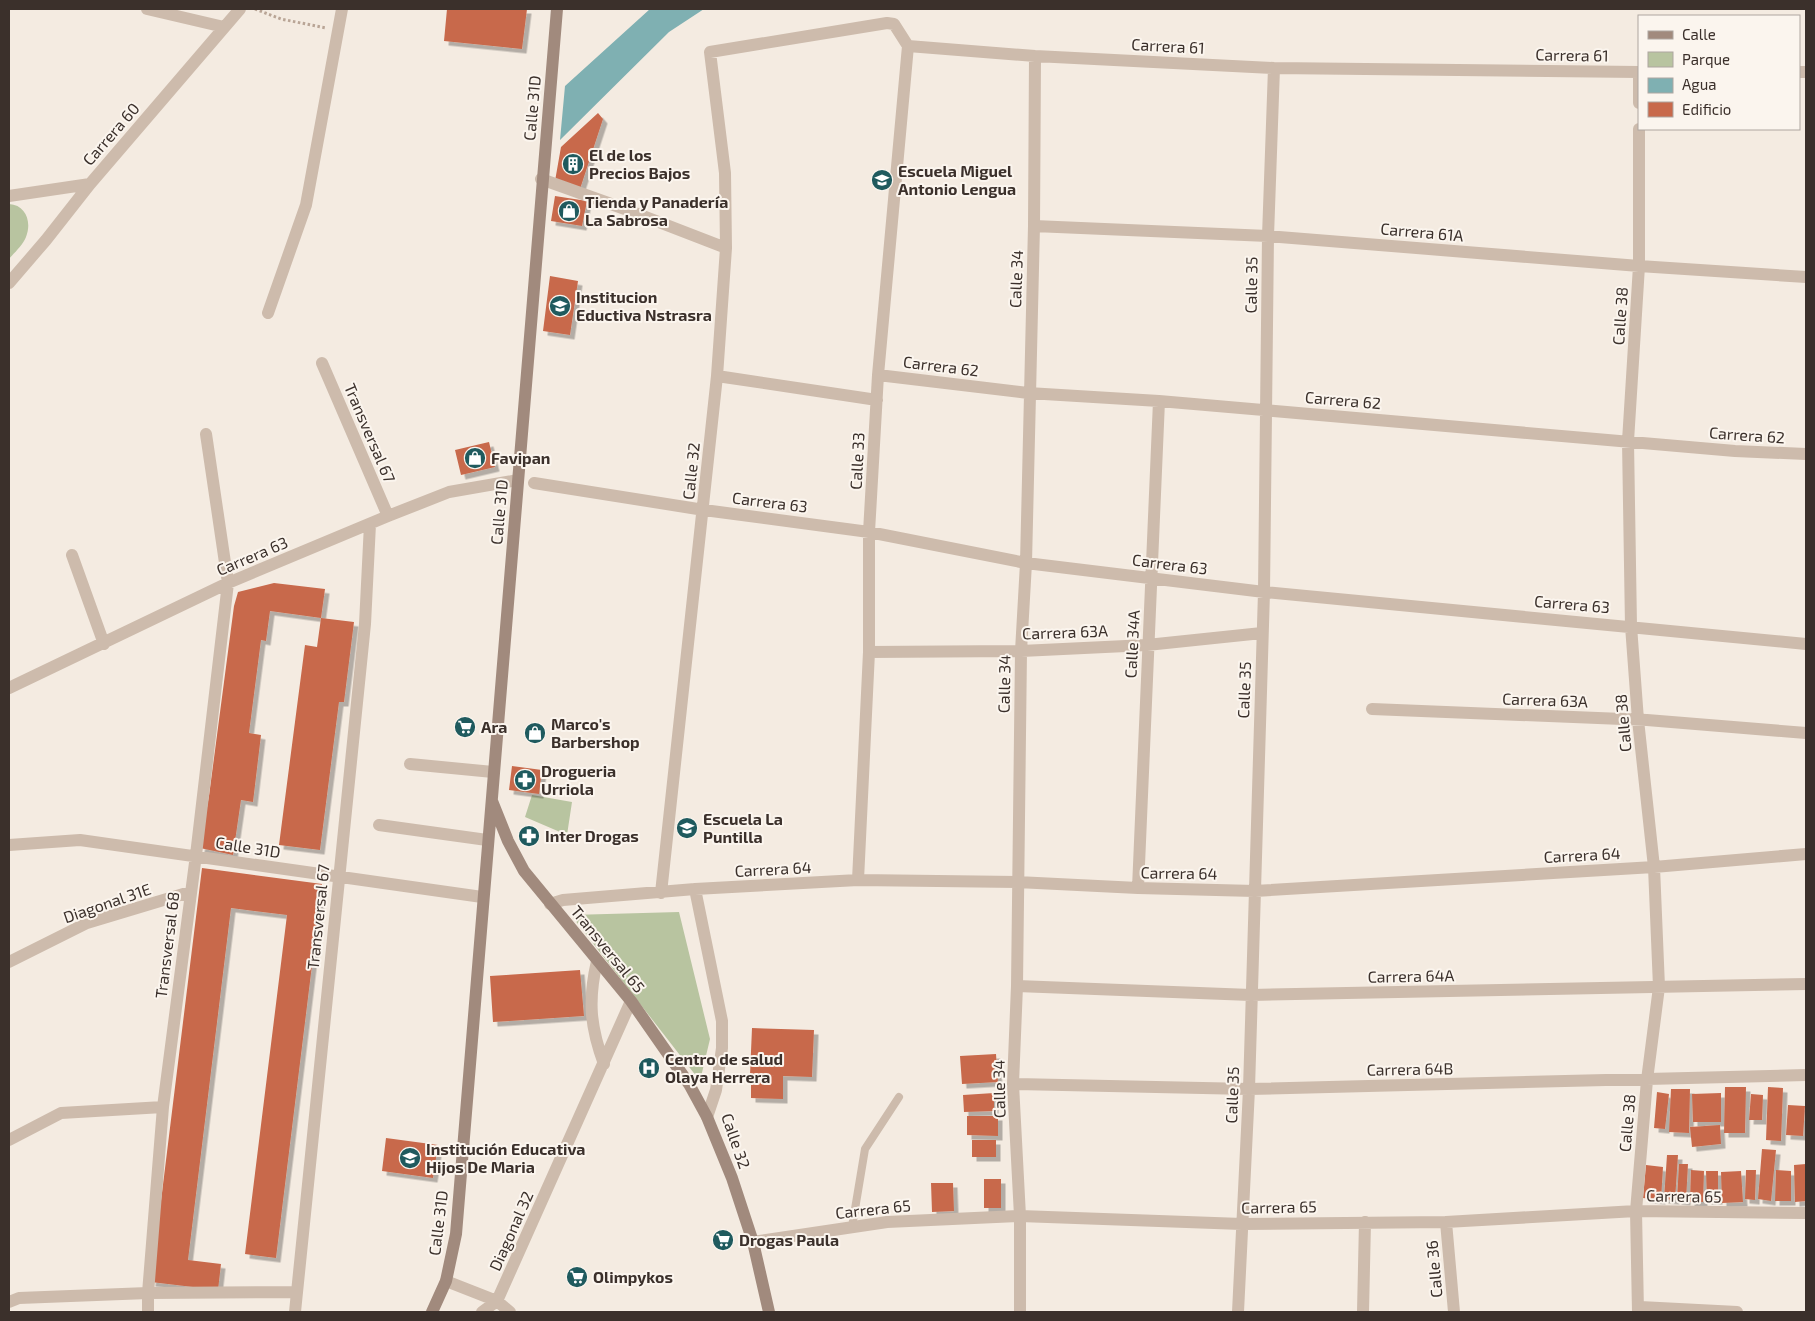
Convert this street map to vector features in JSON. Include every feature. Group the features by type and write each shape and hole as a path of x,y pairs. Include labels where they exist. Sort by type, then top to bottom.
{"street":[{"path":"147,9 224,27"},
{"name":"Carrera 60","path":"9,283 90,184 240,9"},
{"path":"268,313 306,205 342,9"},
{"name":"Calle 31D","path":"432,1312 446,1282 456,1234 541,180 557,9"},
{"name":"Calle 32","path":"661,893 704,510 717,376 726,248 725,173 710,52 887,23 894,24 908,46"},
{"name":"Carrera 61","path":"908,46 1034,56 1274,68 1638,72"},
{"name":"Calle 33","path":"858,880 868,652 870,532 878,374 908,46"},
{"name":"Calle 34","path":"1020,1312 1020,1216 1014,1084 1021,651 1026,563 1028,393 1034,226 1034,56"},
{"name":"Calle 35","path":"1238,1312 1249,1089 1264,592 1264,410 1274,68"},
{"name":"Calle 38","path":"1639,130 1639,266 1628,441 1632,626 1638,720 1654,868 1659,987 1646,1080 1636,1211 1639,1310"},
{"path":"541,180 625,209 726,248"},
{"path":"9,196 90,184"},
{"name":"Carrera 61A","path":"1034,226 1268,236 1639,266 1806,277"},
{"name":"Transversal 67","path":"322,363 388,516"},
{"name":"Carrera 62","path":"878,374 1028,393 1159,401 1735,451 1806,454"},
{"path":"717,376 877,400"},
{"name":"Calle 34A","path":"1138,888 1159,401"},
{"name":"Transversal 68","path":"148,1312 163,1107 196,855 228,583 206,434"},
{"name":"Carrera 63","path":"9,688 228,583 388,516 449,492 518,480"},
{"name":"Carrera 63","path":"534,483 704,510 870,532 1026,563 1264,592 1806,644"},
{"name":"Transversal 67","path":"296,1312 365,624 370,524"},
{"path":"72,555 104,644"},
{"name":"Carrera 63A","path":"868,652 1021,651 1147,645 1262,633"},
{"name":"Carrera 63A","path":"1372,709 1638,720 1806,734"},
{"path":"410,764 493,772"},
{"name":"Transversal 65","path":"491,799 524,871 631,1001 689,1084 707,1117"},
{"path":"378,825 487,840"},
{"name":"Calle 31D","path":"9,845 80,840 482,897"},
{"name":"Carrera 64","path":"550,904 563,900 695,889 858,880 1017,882 1255,891 1654,868 1806,854"},
{"name":"Calle 32","path":"695,889 722,1021 722,1048 716,1090 707,1117 732,1178 753,1242 769,1312"},
{"name":"Diagonal 31E","path":"9,962 87,923 190,892"},
{"path":"597,960 591,986 590,1013 595,1039 604,1064"},
{"name":"Carrera 64A","path":"1017,986 1251,996 1806,984"},
{"name":"Diagonal 32","path":"497,1302 631,1001"},
{"name":"Carrera 64B","path":"1014,1084 1249,1089 1806,1075"},
{"path":"9,1140 62,1113 163,1107"},
{"name":"Carrera 65","path":"753,1242 887,1222 1020,1216 1242,1224 1446,1222 1636,1211 1806,1213"},
{"path":"1362,1312 1365,1222"},
{"name":"Calle 36","path":"1446,1222 1454,1312"},
{"path":"446,1282 497,1302 510,1312"},
{"path":"9,1302 19,1298 148,1293 297,1292"},
{"path":"482,1312 497,1302"},
{"path":"1639,1310 1737,1312"}],"lane":[{"path":"852,1227 865,1149 899,1097"}],"path":[{"path":"255,9 301,24 339,28"}],"green space":[{"path":"9,204 20,207 26,215 28,231 21,246 9,259"},
{"path":"532,795 572,802 567,835 525,817"},
{"path":"679,912 710,1039 700,1081 571,915"}],"water":[{"path":"650,9 704,9 669,32 560,140 565,86"}],"building":[{"path":"447,9 527,9 522,49 444,41"},
{"name":"El de los Precios Bajos","path":"598,113 603,119 580,189 555,181 561,147"},
{"name":"Tienda y Panadería La Sabrosa","path":"555,196 587,201 582,226 551,221"},
{"name":"Institucion Eductiva Nstrasra","path":"550,276 578,281 570,335 543,331"},
{"name":"Favipan","path":"489,442 495,467 461,475 455,450"},
{"path":"274,583 325,589 321,618 270,611 266,641 261,640 249,733 261,735 253,802 241,800 233,855 200,848 209,796 234,606 238,592"},
{"path":"321,618 354,622 344,702 339,702 320,850 279,845 305,645 317,647"},
{"name":"Drogueria Urriola","path":"512,766 542,770 539,794 509,790"},
{"path":"202,868 322,884 276,1258 245,1254 287,915 231,908 188,1260 221,1264 218,1290 151,1282"},
{"path":"580,970 584,1016 493,1022 490,976"},
{"path":"752,1028 814,1030 812,1077 783,1076 783,1099 751,1098 751,1076 775,1076 750,1075"},
{"path":"996,1054 998,1082 962,1084 960,1056"},
{"path":"1725,1087 1746,1087 1745,1133 1724,1133"},
{"path":"1768,1087 1783,1088 1781,1141 1766,1140"},
{"path":"1671,1089 1690,1089 1689,1133 1669,1132"},
{"path":"1657,1092 1669,1094 1665,1129 1654,1128"},
{"path":"994,1093 994,1111 964,1112 963,1095"},
{"path":"1721,1093 1721,1122 1693,1122 1692,1094"},
{"path":"1751,1094 1763,1095 1762,1120 1749,1120"},
{"path":"1788,1105 1805,1106 1803,1136 1786,1135"},
{"path":"967,1116 998,1116 998,1136 967,1135"},
{"path":"1720,1125 1721,1144 1692,1147 1690,1127"},
{"name":"Institución Educativa Hijos De Maria","path":"386,1138 438,1145 433,1178 382,1171"},
{"path":"972,1140 996,1140 996,1157 972,1157"},
{"path":"1762,1149 1776,1150 1771,1201 1758,1199"},
{"path":"1667,1155 1678,1155 1675,1200 1664,1199"},
{"path":"1679,1164 1688,1164 1686,1201 1677,1200"},
{"path":"1806,1164 1806,1201 1795,1202 1794,1165"},
{"path":"1646,1165 1663,1167 1661,1200 1643,1198"},
{"path":"1691,1170 1704,1171 1703,1202 1690,1202"},
{"path":"1746,1170 1756,1170 1755,1200 1745,1199"},
{"path":"1776,1170 1791,1171 1791,1201 1775,1201"},
{"path":"1706,1171 1718,1171 1718,1200 1707,1200"},
{"path":"1741,1171 1743,1202 1722,1203 1721,1172"},
{"path":"984,1179 1001,1179 1001,1208 984,1208"},
{"path":"931,1183 953,1183 954,1211 932,1212"}],"place":[{"name":"El de los Precios Bajos","path":"573,164"},
{"name":"Escuela Miguel Antonio Lengua","path":"882,180"},
{"name":"Tienda y Panadería La Sabrosa","path":"569,211"},
{"name":"Institucion Eductiva Nstrasra","path":"560,306"},
{"name":"Favipan","path":"475,458"},
{"name":"Ara","path":"465,727"},
{"name":"Marco's Barbershop","path":"535,733"},
{"name":"Drogueria Urriola","path":"525,780"},
{"name":"Escuela La Puntilla","path":"687,828"},
{"name":"Inter Drogas","path":"529,836"},
{"name":"Centro de salud Olaya Herrera","path":"649,1068"},
{"name":"Institución Educativa Hijos De Maria","path":"410,1158"},
{"name":"Drogas Paula","path":"723,1240"},
{"name":"Olimpykos","path":"577,1277"}]}
